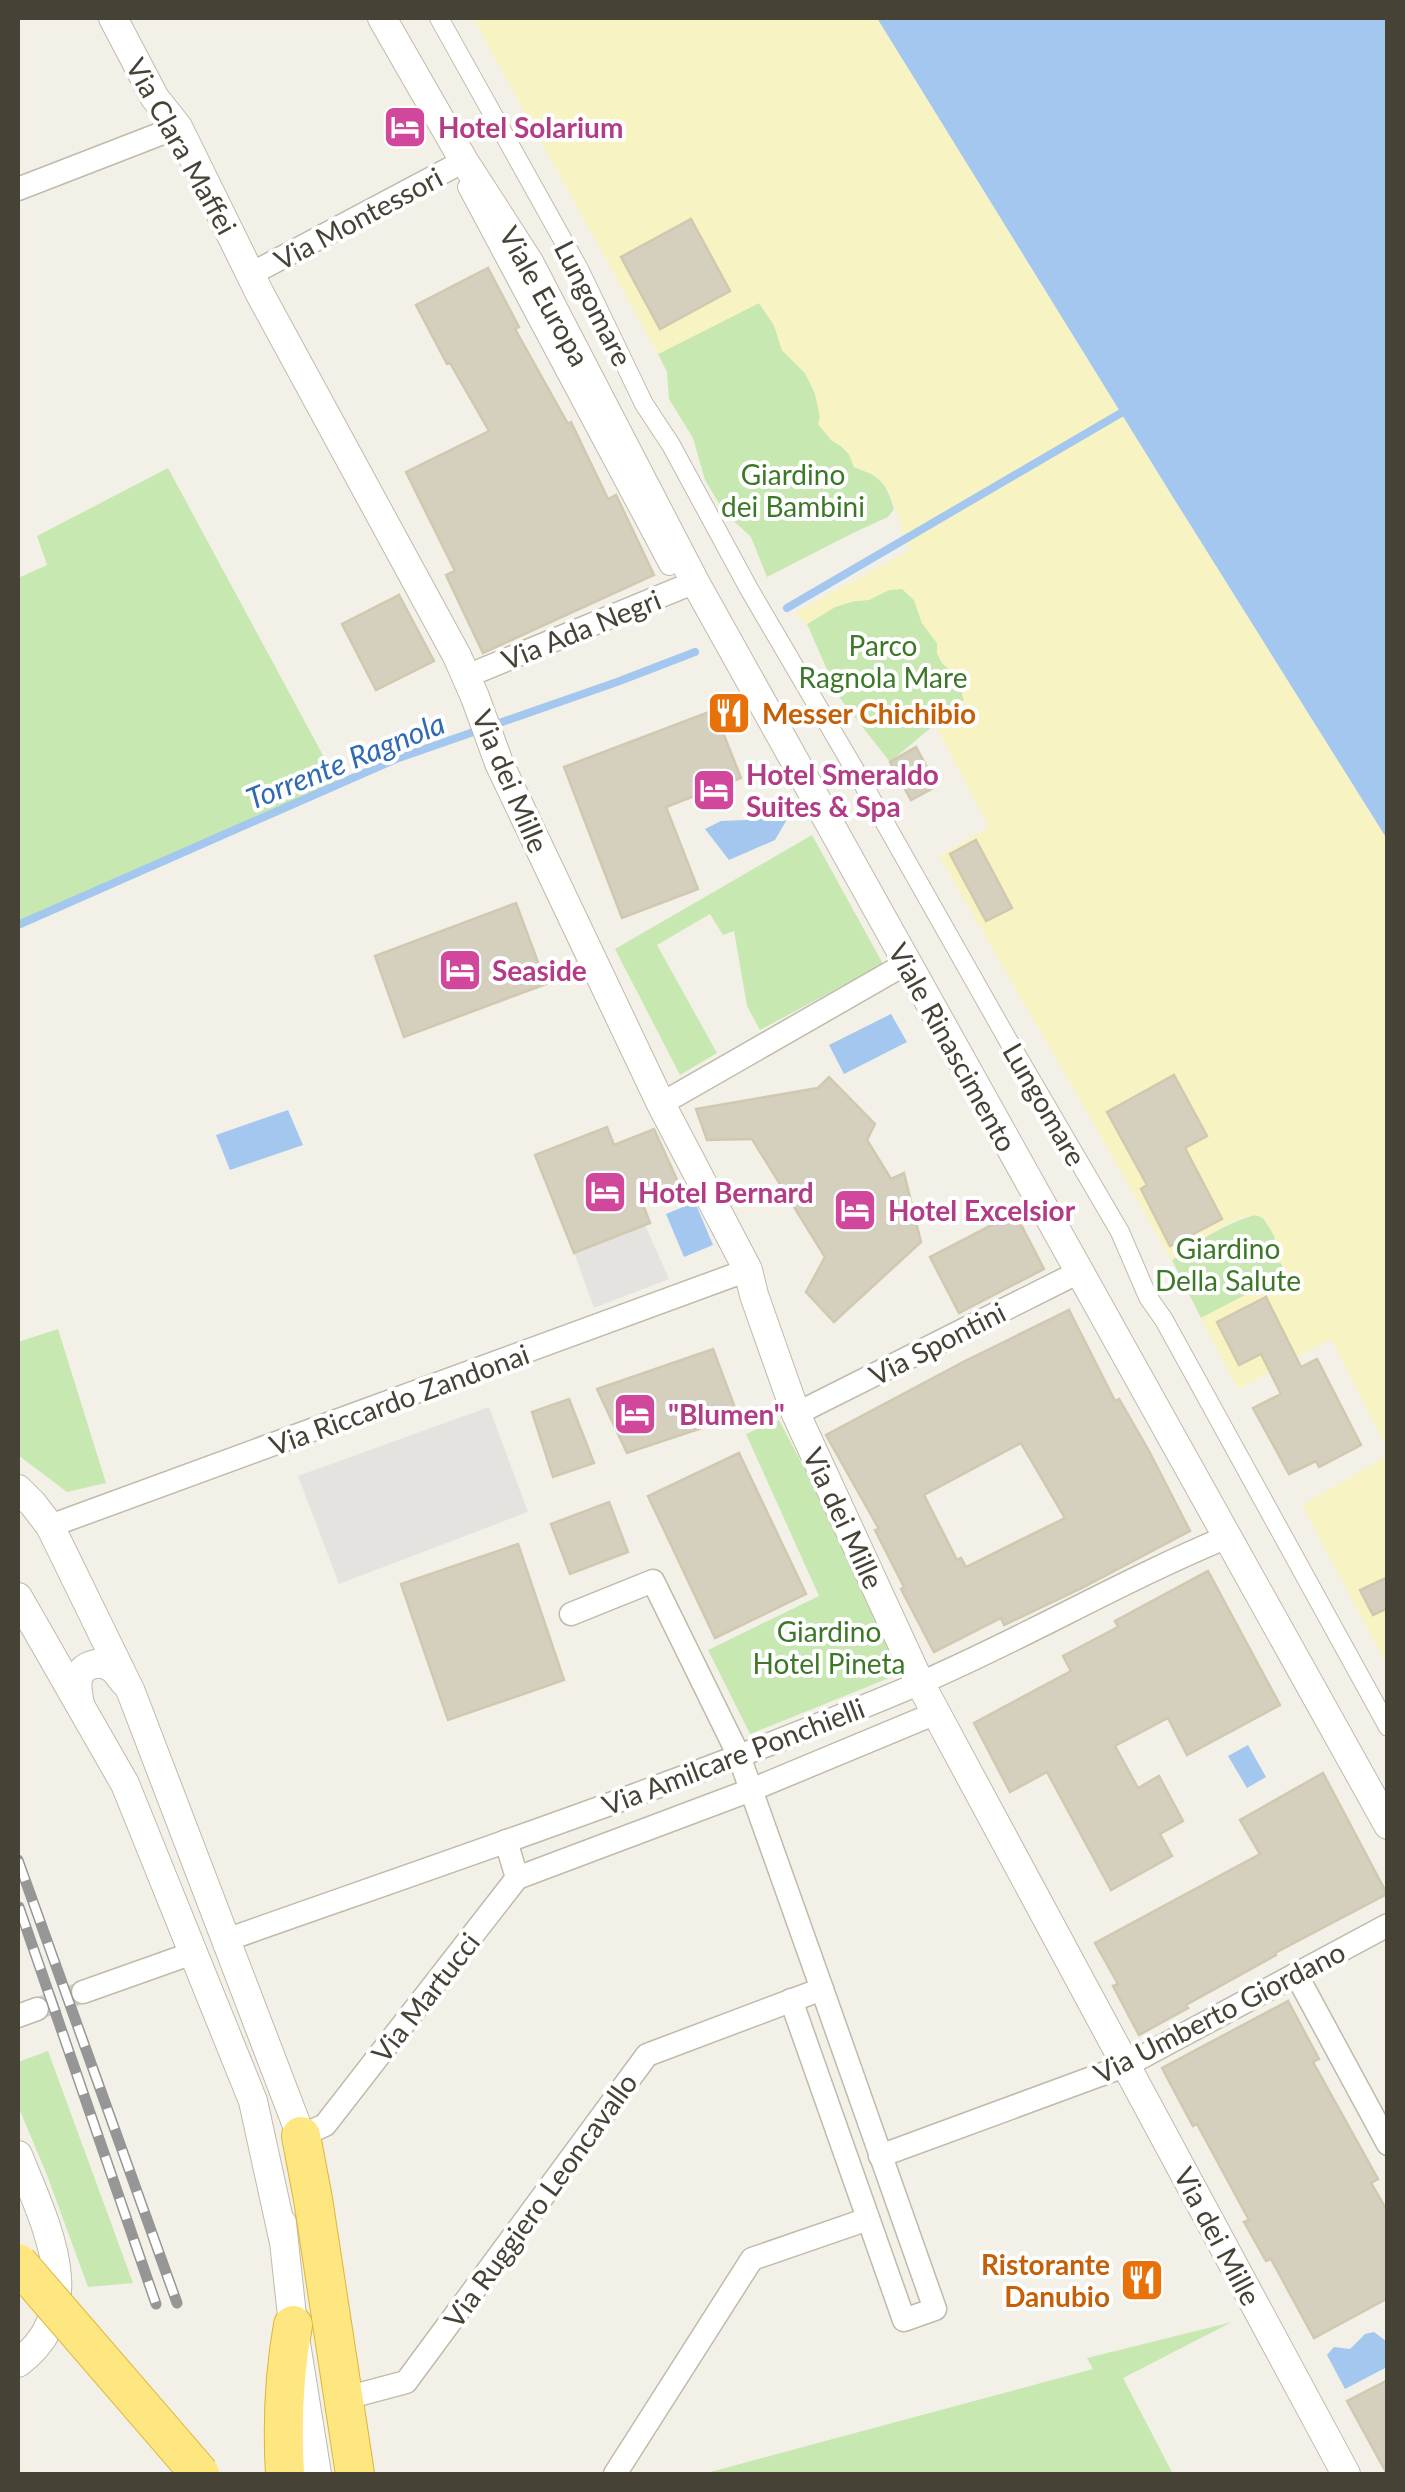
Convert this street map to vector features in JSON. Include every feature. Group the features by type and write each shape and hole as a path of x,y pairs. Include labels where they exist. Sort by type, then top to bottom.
{"highway":[{"path":"301,2136 356,2474"},
{"path":"18,2263 200,2474"},
{"path":"284,2474 285,2369 293,2325"}],"street":[{"name":"Via Clara Maffei","path":"113,18 156,98 178,127 251,274"},
{"name":"Viale Europa","path":"382,18 669,566"},
{"name":"Lungomare","path":"439,18 579,269 644,404 1120,1232 1148,1297 1388,1727"},
{"path":"18,189 178,127"},
{"name":"Viale Europa","path":"463,169 528,262 695,582"},
{"name":"Via Montessori","path":"251,274 463,169"},
{"name":"Via dei Mille","path":"251,274 424,592 471,687 499,763 660,1104 748,1270 796,1414 920,1683 1346,2474"},
{"name":"Via Ada Negri","path":"471,687 695,582"},
{"name":"Viale Rinascimento","path":"695,582 1388,1826"},
{"path":"660,1104 907,963"},
{"name":"Via Riccardo Zandonai","path":"50,1526 748,1270"},
{"name":"Via Spontini","path":"796,1414 1079,1272"},
{"path":"18,1489 50,1526 131,1692 301,2136"},
{"name":"Via Amilcare Ponchielli","path":"226,1940 739,1756 920,1683 1227,1537"},
{"path":"570,1614 653,1581 739,1756 935,2309 904,2320 790,2000"},
{"path":"18,1596 125,1784 253,2101 276,2131 288,2137 301,2136"},
{"path":"81,1709 78,1680 84,1669 94,1664 110,1666 131,1692"},
{"name":"Via Amilcare Ponchielli","path":"517,1878 750,1790 936,1713"},
{"path":"506,1842 517,1878"},
{"name":"Via Martucci","path":"301,2136 325,2125 517,1878"},
{"name":"Via Umberto Giordano","path":"880,2156 1126,2066 1388,1924"},
{"path":"83,1992 193,1953"},
{"path":"1296,1974 1388,2144"},
{"name":"Via Ruggiero Leoncavallo","path":"361,2394 406,2382 647,2055 822,1989"},
{"path":"253,2101 283,2238"},
{"path":"301,2136 286,2147 277,2173 293,2325 317,2474"},
{"path":"18,2155 47,2230 59,2294 49,2330 18,2363"},
{"path":"616,2474 752,2259 868,2219"}],"green space":[{"name":"Giardino dei Bambini","path":"759,303 774,325 782,350 805,373 831,440 849,454 854,467 881,481 894,509 888,517 767,577 751,537 724,512 705,480 693,438 669,399 667,372 658,354"},
{"path":"168,468 339,785 18,925 18,578 47,565 37,536"},
{"name":"Parco Ragnola Mare","path":"902,588 914,600 922,623 937,643 942,663 952,672 964,700 890,762 839,697 807,624 835,607"},
{"path":"812,835 883,964 760,1030 747,1006 734,931 723,935 710,914 657,945 717,1053 680,1075 615,949"},
{"name":"Giardino Della Salute","path":"1255,1215 1263,1218 1276,1238 1267,1249 1270,1262 1281,1263 1286,1274 1201,1318 1172,1260 1222,1228"},
{"path":"58,1329 106,1483 67,1492 18,1455 18,1342"},
{"name":"Giardino Hotel Pineta","path":"779,1420 864,1582 904,1672 750,1734 708,1650 819,1596 746,1434"},
{"path":"48,2051 133,2283 88,2287 18,2106 18,2062"},
{"path":"1232,2322 1123,2378 1173,2474 703,2474 1093,2369 1087,2358"}],"sand":[{"path":"473,18 877,18 1387,839 1387,1448 1331,1339 1238,1389 1201,1318 1286,1274 1281,1263 1265,1259 1275,1238 1270,1227 1263,1218 1244,1217 1172,1260 939,856 989,827 935,725 964,700 952,672 937,653 937,643 922,623 914,600 902,589 889,590 868,600 835,607 807,624 794,613 910,550 888,489 875,475 854,467 849,454 818,424 814,390 805,373 782,350 774,325 759,303 658,354"},
{"path":"1387,1456 1387,1666 1302,1505"}],"shaded area":[{"path":"645,1225 669,1279 594,1308 574,1253"},
{"path":"489,1407 528,1512 339,1584 298,1476"}],"water":[{"path":"877,18 1387,18 1387,839 1171,494"},
{"path":"777,810 786,821 775,840 729,860 705,829 721,821 746,820 762,811"},
{"path":"891,1014 907,1042 844,1074 829,1045"},
{"path":"288,1110 303,1145 230,1170 216,1135"},
{"path":"695,1202 713,1245 684,1257 666,1214"},
{"path":"1248,1745 1266,1777 1247,1788 1228,1756"},
{"path":"1374,2332 1386,2341 1387,2367 1345,2389 1327,2355 1334,2347 1350,2349 1365,2334"}],"building":[{"path":"691,219 730,291 660,329 621,257"},
{"path":"488,268 519,327 515,329 568,424 571,422 608,499 616,495 654,575 483,653 446,575 455,571 406,472 489,431 416,305"},
{"path":"399,595 434,661 376,690 342,624"},
{"path":"714,710 741,778 666,807 698,889 622,918 564,767"},
{"path":"916,747 937,786 911,800 890,762"},
{"path":"976,840 1012,908 986,921 950,854"},
{"name":"Seaside","path":"516,903 546,984 404,1037 375,956"},
{"path":"1174,1075 1207,1136 1185,1148 1222,1219 1170,1246 1141,1189 1147,1185 1107,1112"},
{"name":"Hotel Excelsior","path":"829,1077 875,1124 867,1140 891,1179 904,1173 921,1242 834,1322 806,1292 825,1257 752,1139 707,1140 696,1109 818,1088"},
{"name":"Hotel Bernard","path":"607,1127 614,1145 654,1129 679,1184 641,1199 650,1223 574,1253 535,1155"},
{"path":"1015,1213 1044,1269 959,1313 930,1257"},
{"path":"1266,1297 1301,1367 1317,1359 1361,1445 1319,1467 1316,1461 1289,1474 1253,1408 1281,1394 1261,1354 1239,1365 1217,1322"},
{"path":"1069,1310 1115,1401 1119,1399 1149,1451 1190,1531 1004,1625 1001,1618 934,1652 901,1589 904,1587 875,1530 879,1529 826,1435","holes":["1021,1443 1065,1518 966,1567 961,1558 957,1560 924,1495"]},
{"name":"\"Blumen\"","path":"713,1349 738,1416 627,1453 597,1389"},
{"path":"569,1399 594,1463 553,1477 532,1412"},
{"path":"739,1453 806,1594 715,1638 648,1496"},
{"path":"609,1502 628,1552 570,1574 551,1524"},
{"path":"518,1544 564,1680 448,1720 401,1584"},
{"path":"1208,1571 1280,1705 1187,1755 1168,1718 1115,1746 1138,1788 1159,1776 1183,1821 1160,1834 1172,1856 1111,1890 1047,1772 1010,1792 974,1723 1071,1671 1063,1656 1118,1627 1115,1621"},
{"path":"1388,1577 1388,1608 1373,1615 1360,1590"},
{"path":"1323,1773 1387,1894 1275,1953 1139,2035 1113,1986 1118,1984 1095,1943 1260,1854 1240,1820"},
{"path":"1288,2001 1319,2059 1313,2062 1378,2179 1371,2183 1388,2212 1388,2298 1314,2338 1271,2259 1266,2261 1244,2222 1249,2220 1162,2068"},
{"path":"1388,2380 1388,2474 1387,2474 1347,2401"}],"waterway":[{"name":"Torrente Ragnola","path":"787,608 1121,413"},
{"name":"Torrente Ragnola","path":"18,925 396,759 695,652"}],"tunnel":[{"path":"37,2009 83,1992"}],"railway":[{"path":"18,1860 177,2303"},
{"path":"19,1907 156,2304"}],"place":[{"name":"Hotel Solarium","path":"405,127"},
{"name":"Messer Chichibio","path":"729,713"},
{"name":"Hotel Smeraldo Suites & Spa","path":"714,790"},
{"name":"Seaside","path":"460,970"},
{"name":"Hotel Bernard","path":"605,1192"},
{"name":"Hotel Excelsior","path":"855,1210"},
{"name":"\"Blumen\"","path":"635,1414"},
{"name":"Ristorante Danubio","path":"1142,2280"}]}
